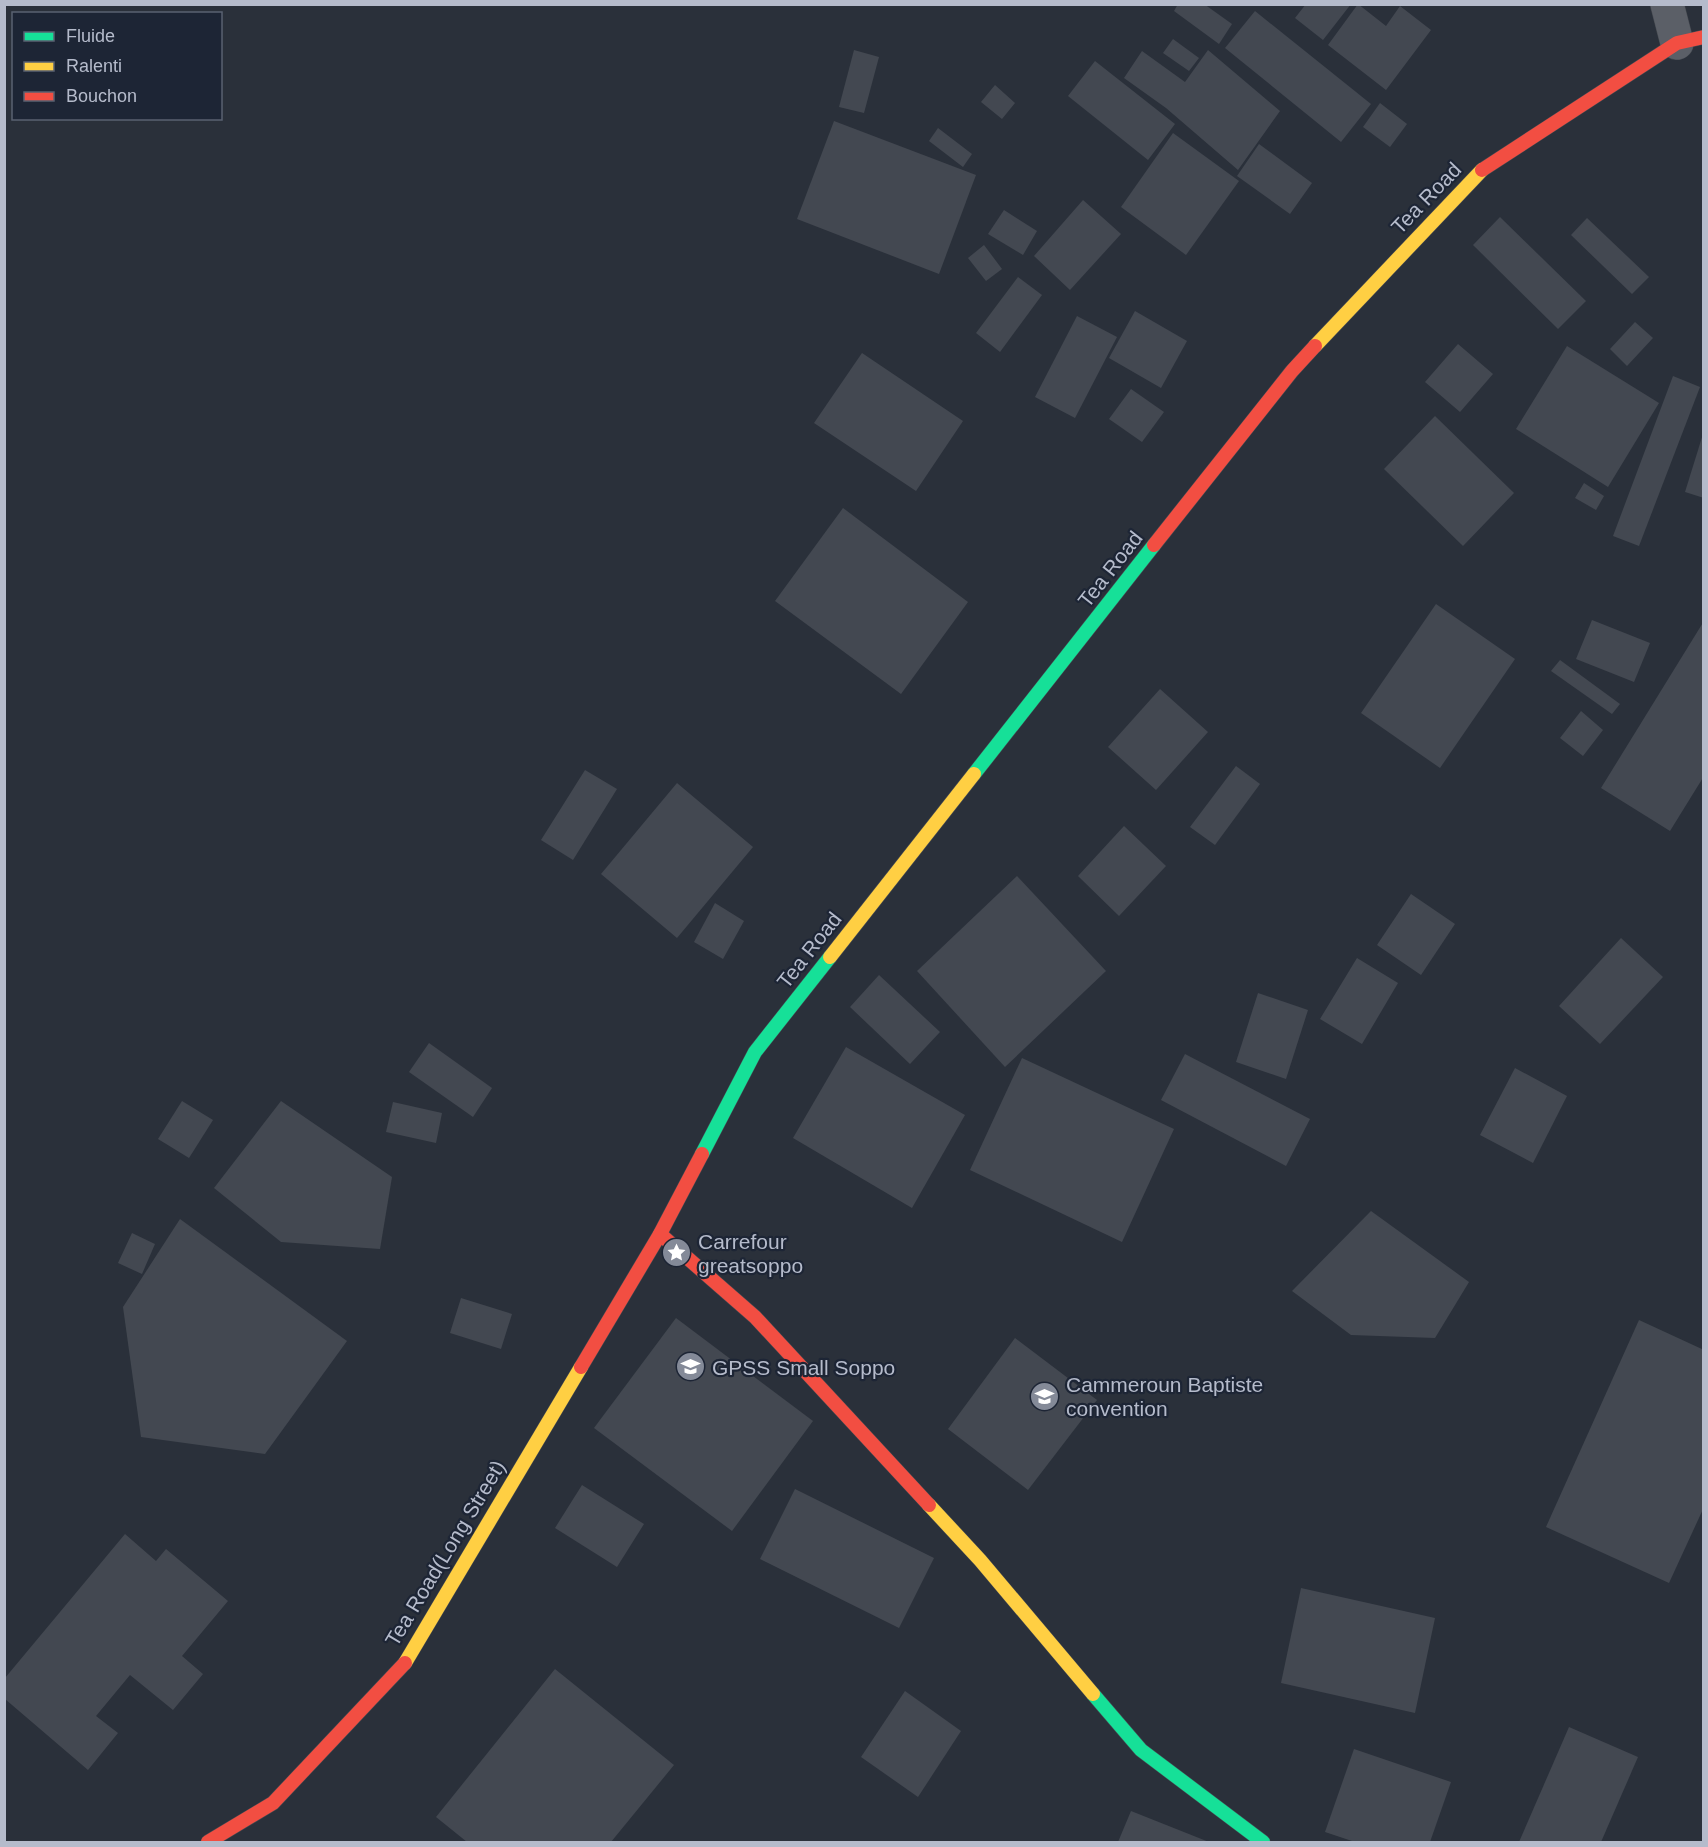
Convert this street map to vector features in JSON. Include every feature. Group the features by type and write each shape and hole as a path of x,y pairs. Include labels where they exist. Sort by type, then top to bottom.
{"main road":[{"name":"Tea Road","path":"660,1234 755,1052 1292,371 1474,176 1690,40"},
{"name":"Tea Road(Long Street)","path":"207,1842 273,1803 405,1663 660,1234"},
{"path":"660,1234 771,1335 980,1560 1141,1750 1263,1842"}],"street":[{"path":"1666,4 1690,40"}],"building":[{"path":"1178,4 1204,4 1232,24 1219,44 1174,11"},
{"path":"1306,4 1351,4 1323,40 1295,18"},
{"path":"1358,4 1386,26 1400,6 1431,30 1386,90 1328,45"},
{"path":"1255,11 1371,104 1341,142 1225,48"},
{"path":"1173,39 1199,58 1189,71 1163,53"},
{"path":"854,50 879,57 864,113 839,107"},
{"path":"1208,50 1280,111 1238,170 1166,108 1124,78 1142,51 1185,82"},
{"path":"1095,61 1175,124 1148,160 1068,96"},
{"path":"995,85 1015,103 1002,119 981,102"},
{"path":"1380,103 1407,124 1390,147 1363,127"},
{"path":"834,121 976,175 939,274 797,219"},
{"path":"938,128 972,154 963,167 929,141"},
{"path":"1173,133 1239,181 1186,255 1121,207"},
{"path":"1259,144 1312,183 1290,214 1237,176"},
{"path":"1083,200 1121,234 1070,290 1034,256"},
{"path":"1004,210 1037,231 1023,255 988,234"},
{"path":"1500,217 1586,301 1558,329 1473,245"},
{"path":"1587,218 1649,277 1632,294 1571,235"},
{"path":"984,245 1002,269 986,281 968,258"},
{"path":"1018,277 1042,295 1000,352 976,333"},
{"path":"1135,311 1187,341 1161,388 1109,358"},
{"path":"1077,316 1117,337 1075,418 1035,397"},
{"path":"1635,322 1653,338 1627,366 1610,349"},
{"path":"1458,344 1493,374 1460,412 1425,382"},
{"path":"1567,346 1659,403 1608,487 1516,429"},
{"path":"862,353 963,421 916,491 814,423"},
{"path":"1673,376 1700,387 1639,546 1613,536"},
{"path":"1131,389 1164,412 1142,442 1109,419"},
{"path":"1435,416 1514,493 1463,546 1384,469"},
{"path":"1704,434 1704,498 1685,492"},
{"path":"1584,483 1604,496 1596,510 1575,498"},
{"path":"843,508 968,602 901,694 775,601"},
{"path":"1436,604 1515,659 1440,768 1361,713"},
{"path":"1592,620 1650,643 1634,682 1576,659"},
{"path":"1704,621 1704,776 1670,831 1601,788"},
{"path":"1560,660 1620,704 1612,714 1551,671"},
{"path":"1160,689 1208,732 1156,790 1108,747"},
{"path":"1581,711 1603,730 1583,756 1560,738"},
{"path":"1236,766 1260,784 1215,845 1190,827"},
{"path":"585,770 617,789 573,860 541,840"},
{"path":"677,783 753,847 677,938 601,874"},
{"path":"1124,826 1166,866 1119,916 1078,876"},
{"path":"1017,876 1106,971 1005,1067 917,971"},
{"path":"1411,894 1455,924 1421,975 1377,945"},
{"path":"715,903 744,921 723,959 694,942"},
{"path":"1621,938 1663,977 1600,1044 1559,1006"},
{"path":"1357,958 1398,983 1362,1044 1320,1019"},
{"path":"879,975 940,1032 910,1064 850,1007"},
{"path":"1258,993 1308,1010 1286,1079 1236,1062"},
{"path":"429,1043 492,1088 473,1117 409,1072"},
{"path":"846,1047 965,1115 912,1208 793,1138"},
{"path":"1185,1054 1310,1119 1286,1166 1161,1100"},
{"path":"1022,1058 1174,1129 1122,1242 970,1170"},
{"path":"1515,1068 1567,1096 1533,1163 1480,1135"},
{"path":"182,1101 213,1120 189,1158 158,1139"},
{"path":"281,1101 392,1177 380,1249 281,1242 214,1188"},
{"path":"393,1102 442,1113 436,1143 386,1132"},
{"path":"1371,1211 1469,1282 1435,1338 1351,1335 1292,1291"},
{"path":"180,1219 347,1341 265,1454 141,1437 123,1307"},
{"path":"132,1233 155,1244 142,1274 118,1263"},
{"path":"461,1298 512,1314 501,1349 450,1333"},
{"path":"676,1318 813,1421 732,1531 594,1428"},
{"path":"1639,1320 1704,1350 1704,1507 1669,1583 1546,1527"},
{"path":"1015,1338 1097,1400 1028,1490 948,1429"},
{"path":"582,1485 644,1524 617,1567 555,1528"},
{"path":"795,1489 934,1558 899,1628 760,1559"},
{"path":"125,1534 156,1561 166,1549 228,1601 182,1656 203,1674 173,1710 130,1675 96,1716 118,1733 88,1770 5,1699 5,1678"},
{"path":"1301,1588 1435,1618 1415,1713 1281,1683"},
{"path":"555,1669 674,1765 611,1842 467,1842 436,1817"},
{"path":"905,1691 961,1731 918,1797 861,1757"},
{"path":"1569,1727 1638,1757 1601,1842 1519,1842"},
{"path":"1354,1749 1451,1782 1430,1842 1355,1842 1325,1832"},
{"path":"1131,1811 1209,1842 1118,1842"}],"traffic: fast":[{"path":"974,774 1154,545"},
{"path":"702,1154 755,1052 830,957"},
{"path":"1093,1694 1141,1750 1263,1842"}],"traffic: slow":[{"path":"1315,346 1482,170"},
{"path":"830,957 974,774"},
{"path":"405,1663 581,1367"},
{"path":"929,1505 980,1560 1093,1694"}],"traffic: jam":[{"path":"1482,170 1677,43 1704,37"},
{"path":"1154,545 1292,371 1315,346"},
{"path":"581,1367 660,1234 702,1154"},
{"path":"660,1234 755,1317 929,1505"},
{"path":"208,1842 273,1803 405,1663"}],"place":[{"name":"Carrefour greatsoppo","path":"677,1253"},
{"name":"GPSS Small Soppo","path":"691,1367"},
{"name":"Cammeroun Baptiste convention","path":"1045,1396"}]}
